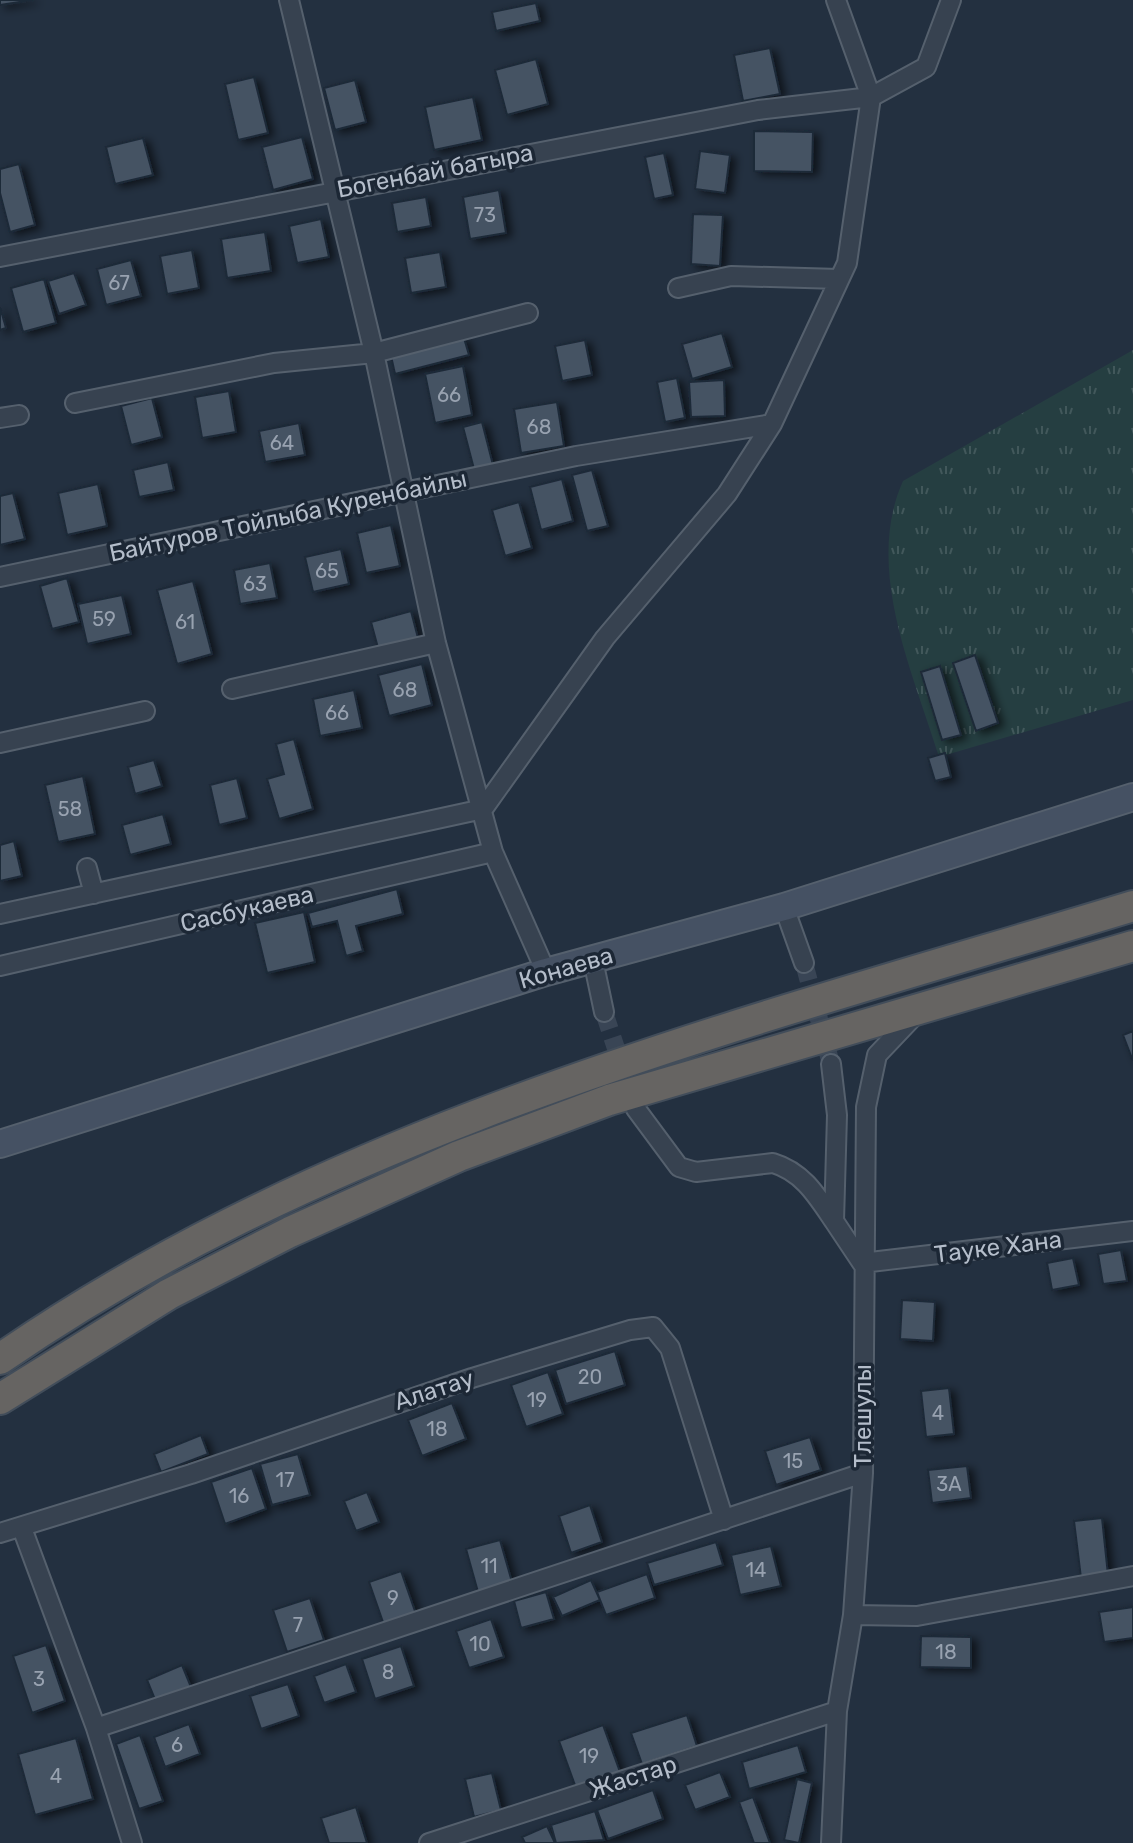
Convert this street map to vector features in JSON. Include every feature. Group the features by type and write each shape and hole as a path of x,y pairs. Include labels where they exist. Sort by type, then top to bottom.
{"highway":[{"path":"0,1359 153,1265 276,1202 446,1126 598,1069 1133,906"},
{"path":"0,1399 169,1294 290,1232 459,1156 609,1100 1133,946"}],"main road":[{"name":"Конаева","path":"0,1144 546,972 784,907 1133,797"}],"street":[{"path":"289,0 374,353 436,643 493,852 546,972"},
{"path":"483,809 605,638 727,494 772,424 847,263 871,97 836,0"},
{"path":"871,97 926,67 951,0"},
{"name":"Богенбай батыра","path":"0,257 758,110 871,97"},
{"path":"678,288 731,276 839,279"},
{"path":"75,403 274,363 374,353 528,313"},
{"path":"0,418 19,415"},
{"name":"Байтуров Тойлыба Куренбайлы","path":"0,577 576,456 772,424"},
{"path":"232,689 436,643"},
{"path":"0,743 145,711"},
{"name":"Сасбукаева","path":"0,914 483,809"},
{"name":"Сасбукаева","path":"0,966 493,852"},
{"path":"87,868 94,894"},
{"path":"784,907 804,963"},
{"path":"593,960 604,1012"},
{"name":"Тлешулы","path":"831,1843 837,1711 853,1615 863,1473 862,1263 866,1107 877,1055 923,1007"},
{"path":"831,1064 837,1115 834,1221"},
{"path":"636,1109 679,1167 696,1172 773,1163 784,1166 809,1184 862,1263"},
{"name":"Тауке Хана","path":"862,1263 1133,1231"},
{"name":"Алатау","path":"22,1528 472,1378 630,1330 653,1327 670,1348 724,1520"},
{"path":"96,1728 863,1473"},
{"path":"0,1533 22,1528 96,1728 132,1843"},
{"path":"853,1615 917,1616 1133,1576"},
{"name":"Жастар","path":"429,1843 837,1711"}],"green space":[{"path":"1133,350 1133,700 939,757 906,655 890,584 892,514 903,481"}],"building":[{"path":"0,0 33,0 0,5"},
{"path":"536,3 540,21 496,31 492,12"},
{"path":"770,48 780,94 743,101 734,55"},
{"path":"536,59 548,104 507,115 495,70"},
{"path":"254,77 268,133 238,140 225,84"},
{"path":"355,80 366,122 335,130 324,88"},
{"path":"473,97 482,140 434,150 425,107"},
{"path":"754,131 813,132 812,172 754,171"},
{"path":"302,137 313,179 273,190 262,147"},
{"path":"143,138 153,175 115,184 106,147"},
{"path":"700,151 730,155 725,193 695,189"},
{"path":"664,153 673,195 654,199 645,157"},
{"path":"19,164 35,225 10,232 0,193 0,169"},
{"path":"499,190 506,233 470,239 463,197"},
{"path":"426,197 431,226 397,232 392,203"},
{"path":"693,214 723,215 720,266 691,264"},
{"path":"321,219 329,257 297,263 289,226"},
{"path":"265,232 271,271 227,278 221,239"},
{"path":"192,250 199,288 167,294 160,256"},
{"path":"440,252 446,287 411,293 405,258"},
{"path":"131,260 141,296 106,305 97,269"},
{"path":"74,273 86,305 59,314 48,281"},
{"path":"44,279 56,323 23,332 11,288"},
{"path":"0,307 6,328 0,330"},
{"path":"722,333 732,367 692,379 682,344"},
{"path":"464,338 469,355 395,374 391,356"},
{"path":"585,340 592,375 562,381 555,346"},
{"path":"463,366 472,415 435,423 425,374"},
{"path":"677,378 685,418 665,422 657,382"},
{"path":"724,380 725,416 691,417 689,382"},
{"path":"229,391 236,432 202,438 195,397"},
{"path":"152,398 162,437 131,445 121,406"},
{"path":"557,402 564,446 521,453 514,409"},
{"path":"482,422 493,465 474,469 463,427"},
{"path":"299,423 305,455 265,462 259,431"},
{"path":"168,462 174,490 139,497 133,470"},
{"path":"592,470 608,526 587,531 572,475"},
{"path":"562,479 573,521 541,530 530,487"},
{"path":"98,484 107,526 67,535 58,493"},
{"path":"13,493 25,539 0,545 0,496"},
{"path":"519,502 532,548 505,556 492,510"},
{"path":"391,525 400,566 366,573 357,533"},
{"path":"341,549 349,584 313,592 305,557"},
{"path":"270,563 277,598 240,604 234,570"},
{"path":"67,578 79,622 52,629 40,586"},
{"path":"193,581 212,654 177,664 157,590"},
{"path":"122,595 131,634 87,644 78,604"},
{"path":"411,611 418,638 378,648 371,622"},
{"path":"975,655 998,723 976,731 953,663"},
{"path":"422,664 432,705 389,716 378,675"},
{"path":"940,666 961,735 942,740 921,672"},
{"path":"354,690 362,728 320,736 313,699"},
{"path":"294,739 313,809 279,819 267,779 284,774 276,744"},
{"path":"945,753 951,777 935,781 928,758"},
{"path":"154,760 162,786 135,794 128,767"},
{"path":"83,776 95,834 58,842 45,785"},
{"path":"237,778 247,818 219,825 210,785"},
{"path":"163,814 171,844 130,855 122,825"},
{"path":"14,841 22,876 0,881 0,845"},
{"path":"397,889 403,914 356,926 363,951 346,956 337,921 312,927 308,913"},
{"path":"304,912 315,962 267,973 255,923"},
{"path":"1133,1031 1133,1061 1123,1035"},
{"path":"1121,1250 1127,1281 1103,1284 1098,1254"},
{"path":"1073,1258 1079,1285 1052,1290 1047,1263"},
{"path":"902,1300 935,1302 933,1341 900,1339"},
{"path":"615,1351 625,1385 566,1404 555,1370"},
{"path":"548,1372 563,1414 526,1427 511,1385"},
{"path":"949,1388 954,1434 926,1437 921,1391"},
{"path":"452,1403 466,1439 422,1456 408,1420"},
{"path":"201,1435 208,1454 161,1472 154,1454"},
{"path":"810,1437 821,1470 776,1485 765,1451"},
{"path":"298,1454 310,1495 272,1505 260,1464"},
{"path":"967,1466 971,1498 932,1503 928,1470"},
{"path":"252,1468 266,1509 225,1524 211,1482"},
{"path":"367,1492 379,1522 356,1531 344,1501"},
{"path":"590,1505 602,1542 571,1553 559,1516"},
{"path":"1102,1518 1108,1575 1081,1578 1074,1521"},
{"path":"500,1540 512,1582 478,1592 466,1549"},
{"path":"716,1542 723,1565 654,1585 647,1563"},
{"path":"771,1546 781,1586 740,1595 731,1555"},
{"path":"401,1571 416,1614 384,1625 369,1582"},
{"path":"647,1574 655,1598 606,1615 597,1592"},
{"path":"591,1580 600,1600 562,1616 553,1597"},
{"path":"546,1592 554,1619 521,1628 514,1601"},
{"path":"310,1598 324,1640 287,1652 273,1610"},
{"path":"1133,1607 1133,1638 1104,1642 1099,1612"},
{"path":"491,1619 504,1657 469,1668 456,1631"},
{"path":"921,1636 971,1637 971,1668 920,1667"},
{"path":"46,1645 65,1701 32,1713 13,1656"},
{"path":"401,1646 414,1686 375,1699 362,1659"},
{"path":"346,1664 356,1692 324,1703 314,1676"},
{"path":"182,1665 191,1687 156,1702 147,1680"},
{"path":"288,1684 299,1716 261,1729 250,1696"},
{"path":"687,1715 697,1746 642,1764 631,1733"},
{"path":"189,1724 200,1754 165,1767 154,1737"},
{"path":"603,1725 620,1772 576,1788 559,1741"},
{"path":"140,1735 163,1801 139,1809 116,1744"},
{"path":"76,1738 93,1799 35,1815 18,1754"},
{"path":"798,1745 806,1772 749,1789 742,1762"},
{"path":"720,1772 730,1797 695,1810 685,1785"},
{"path":"492,1773 501,1810 474,1817 465,1779"},
{"path":"797,1779 812,1783 799,1843 784,1840"},
{"path":"653,1790 663,1819 608,1839 597,1810"},
{"path":"753,1797 770,1843 754,1843 739,1802"},
{"path":"356,1807 367,1843 329,1843 321,1818"},
{"path":"595,1811 604,1840 556,1843 551,1825"},
{"path":"547,1826 555,1843 525,1843 522,1837"}],"tunnel":[{"path":"804,963 831,1064"},
{"path":"604,1012 634,1103"}]}
